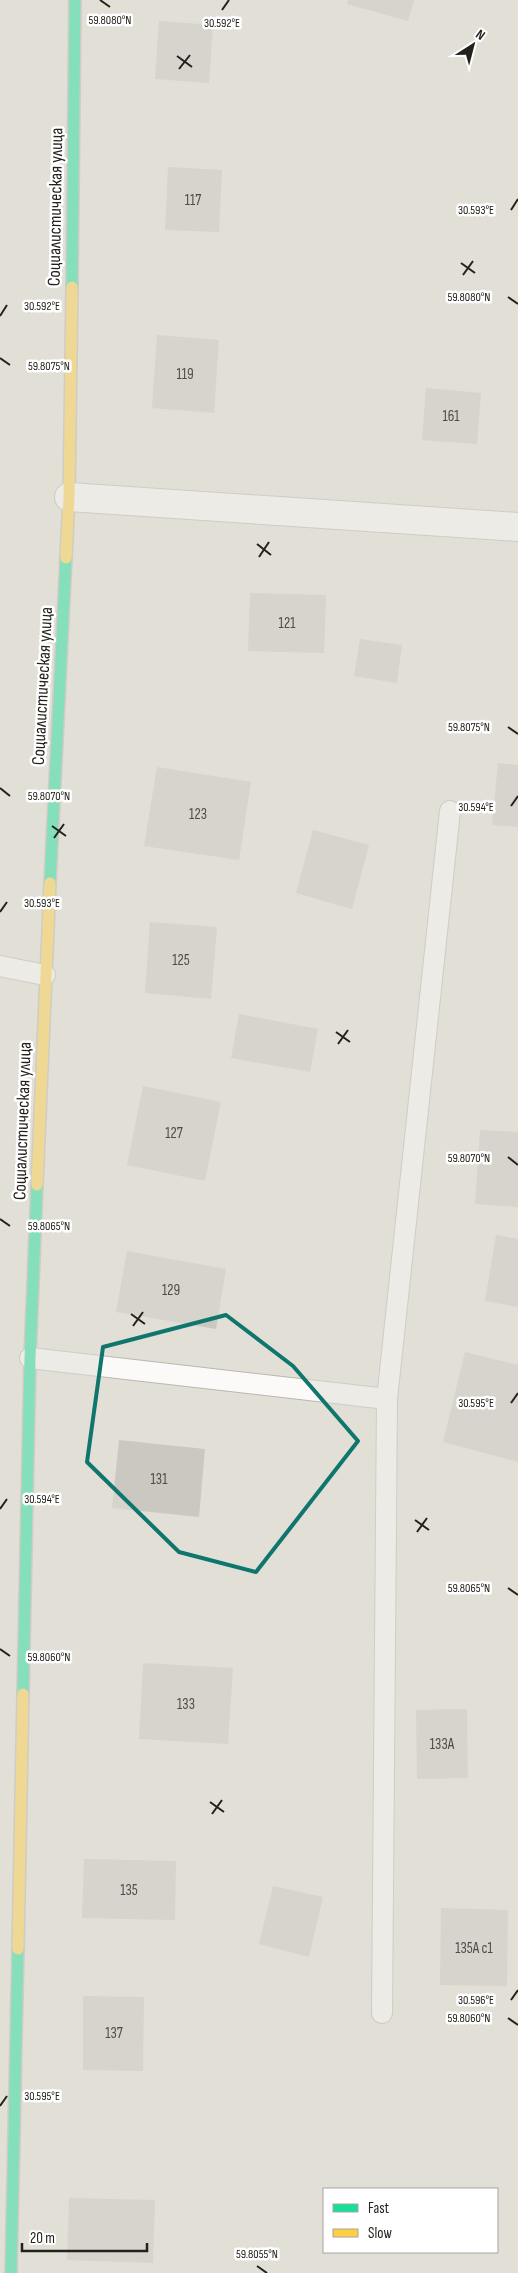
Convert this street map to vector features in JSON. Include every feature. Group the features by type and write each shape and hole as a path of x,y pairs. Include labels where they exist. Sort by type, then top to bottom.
{"street":[{"name":"Социалистическая улица","path":"11,2273 30,1358 45,975 69,497 75,0"},
{"path":"69,497 518,527"}],"lane":[{"path":"382,2013 387,1399 450,811"},
{"path":"0,966 45,975"},
{"path":"30,1358 387,1399"}],"highlighted area":[{"path":"226,1315 293,1366 358,1441 256,1572 179,1552 87,1462 103,1347"}],"building":[{"path":"348,0 414,0 408,21 347,4"},
{"path":"159,21 213,25 209,83 155,79"},
{"path":"168,167 222,170 219,232 165,230"},
{"path":"157,335 219,340 214,413 152,408"},
{"path":"426,388 481,393 477,444 422,440"},
{"path":"250,593 326,595 324,653 248,651"},
{"path":"360,639 402,645 397,683 354,676"},
{"path":"498,763 518,765 518,827 492,825"},
{"path":"157,767 251,782 239,860 144,846"},
{"path":"313,830 369,845 352,909 296,893"},
{"path":"150,922 217,927 211,999 145,993"},
{"path":"239,1014 318,1029 310,1072 231,1058"},
{"path":"143,1086 221,1102 205,1181 127,1165"},
{"path":"480,1130 518,1132 518,1207 475,1204"},
{"path":"496,1235 518,1239 518,1307 485,1301"},
{"path":"127,1251 226,1269 216,1329 116,1312"},
{"path":"465,1352 518,1365 518,1462 443,1442"},
{"path":"119,1440 205,1449 199,1517 112,1508"},
{"path":"143,1663 233,1668 228,1744 139,1739"},
{"path":"467,1709 468,1778 417,1779 416,1710"},
{"path":"84,1859 176,1861 175,1920 82,1918"},
{"path":"273,1886 323,1897 309,1957 259,1944"},
{"path":"441,1908 508,1910 507,1986 440,1985"},
{"path":"83,1996 144,1997 143,2071 83,2070"},
{"path":"69,2198 155,2200 153,2263 67,2260"}],"traffic: fast":[{"path":"72,287 75,0"},
{"path":"50,883 66,558"},
{"path":"23,1694 30,1358 37,1185"},
{"path":"11,2273 18,1949"}],"traffic: slow":[{"path":"66,558 69,497 72,287"},
{"path":"37,1185 50,883"},
{"path":"18,1949 23,1694"}]}
